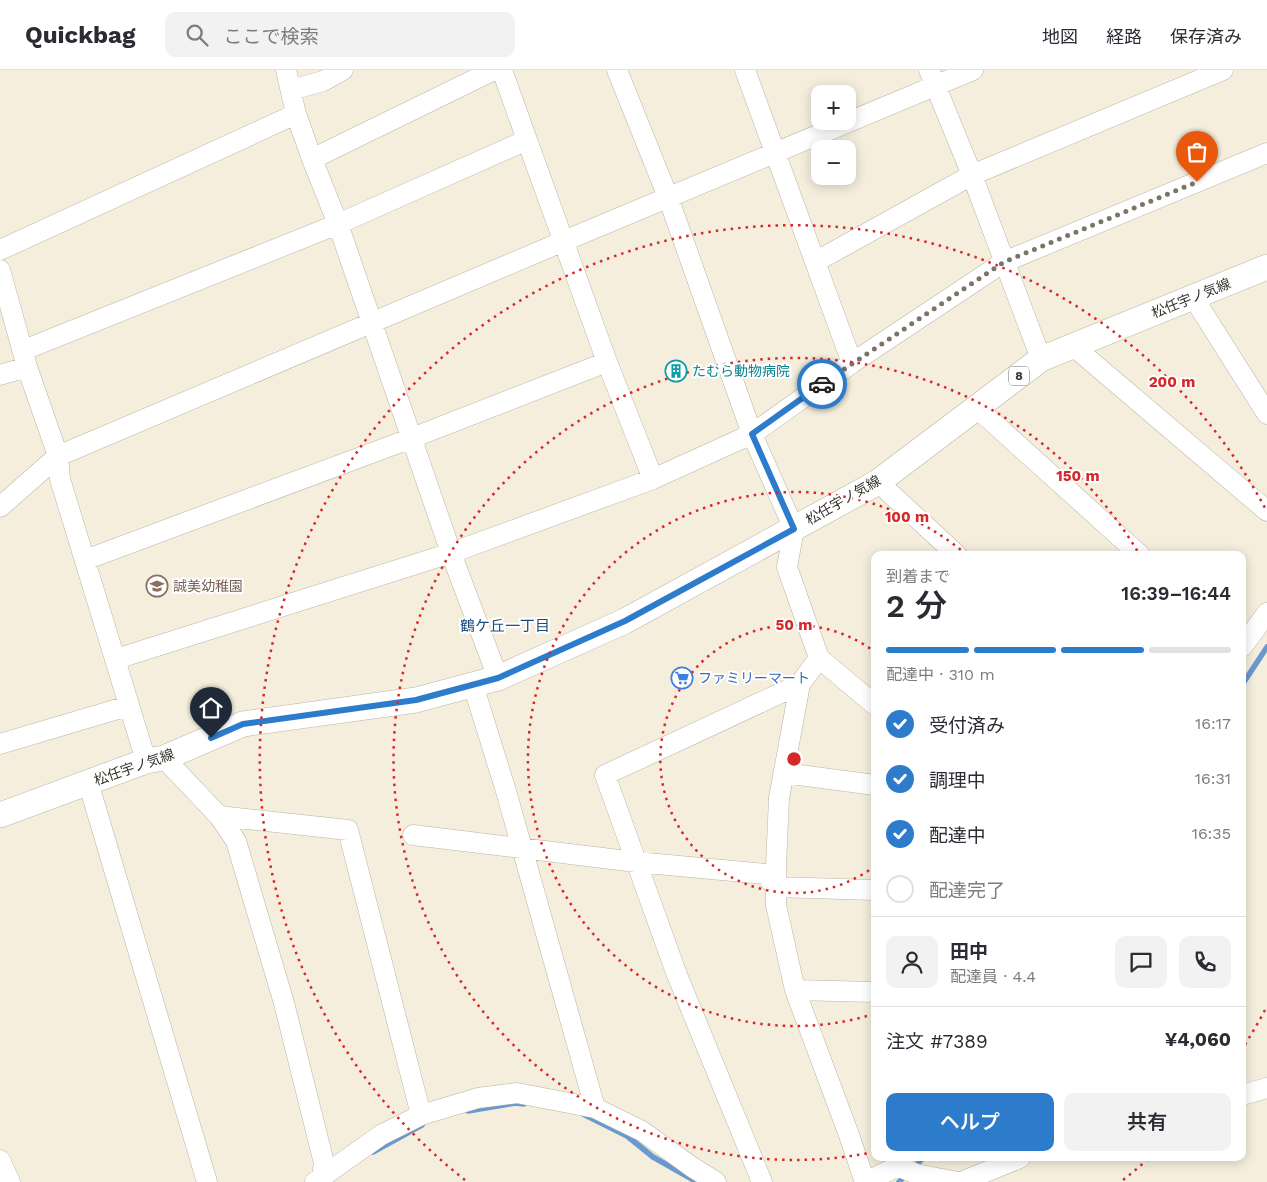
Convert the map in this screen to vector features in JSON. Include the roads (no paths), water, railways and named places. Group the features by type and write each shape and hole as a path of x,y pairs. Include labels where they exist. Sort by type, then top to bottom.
{"main road":[{"name":"松任宇ノ気線","path":"0,814 155,760 243,724 416,700 498,678 625,621 878,482 1041,360 1267,267"}],"street":[{"path":"286,70 296,114 338,224 451,553 498,678"},
{"path":"291,90 323,81 343,70"},
{"path":"312,159 494,70"},
{"path":"502,70 607,362 653,479"},
{"path":"617,70 668,197 752,434 794,529 787,567 819,658 871,702"},
{"path":"745,70 852,362"},
{"path":"0,507 58,456 776,152 933,78 974,70"},
{"path":"815,262 972,175 1223,70"},
{"path":"933,78 972,175 1041,360"},
{"path":"0,250 296,114"},
{"path":"0,375 26,359 527,140"},
{"path":"116,658 451,553 653,479 752,434 852,362 1004,262 1267,152"},
{"path":"0,270 26,359 58,456 60,479 116,658 128,706 155,760 219,816 236,841 284,1003 324,1163 319,1180"},
{"path":"1194,297 1267,414"},
{"path":"1073,346 1267,511"},
{"path":"85,560 412,438 607,362"},
{"path":"977,408 1136,551"},
{"path":"878,482 953,551"},
{"path":"1246,643 1267,612"},
{"path":"819,658 800,684 779,798 776,905 795,990 865,1182 913,1171 960,1182 1012,1161"},
{"path":"762,1182 677,975 604,775 800,684"},
{"path":"473,685 523,848 595,1108"},
{"path":"0,744 128,706"},
{"path":"784,773 871,784"},
{"path":"88,782 207,1182"},
{"path":"219,816 348,830 420,1115"},
{"path":"413,835 636,862 765,874 776,887 871,890"},
{"path":"795,990 871,992"},
{"path":"1246,1094 1267,1088"},
{"path":"319,1180 381,1135 420,1115 478,1098 517,1093 595,1108 642,1131 716,1182"}],"waterway":[{"path":"1246,679 1267,647"},
{"path":"468,1111 515,1103 524,1104"},
{"path":"583,1114 627,1136 653,1157 697,1182"},
{"path":"373,1152 422,1125"},
{"path":"899,1182 920,1161"}],"place":[{"name":"たむら動物病院","path":"676,371"},
{"name":"誠美幼稚園","path":"157,586"},
{"name":"ファミリーマート","path":"682,678"}],"district":[{"name":"鶴ケ丘一丁目","path":"505,626"}]}
